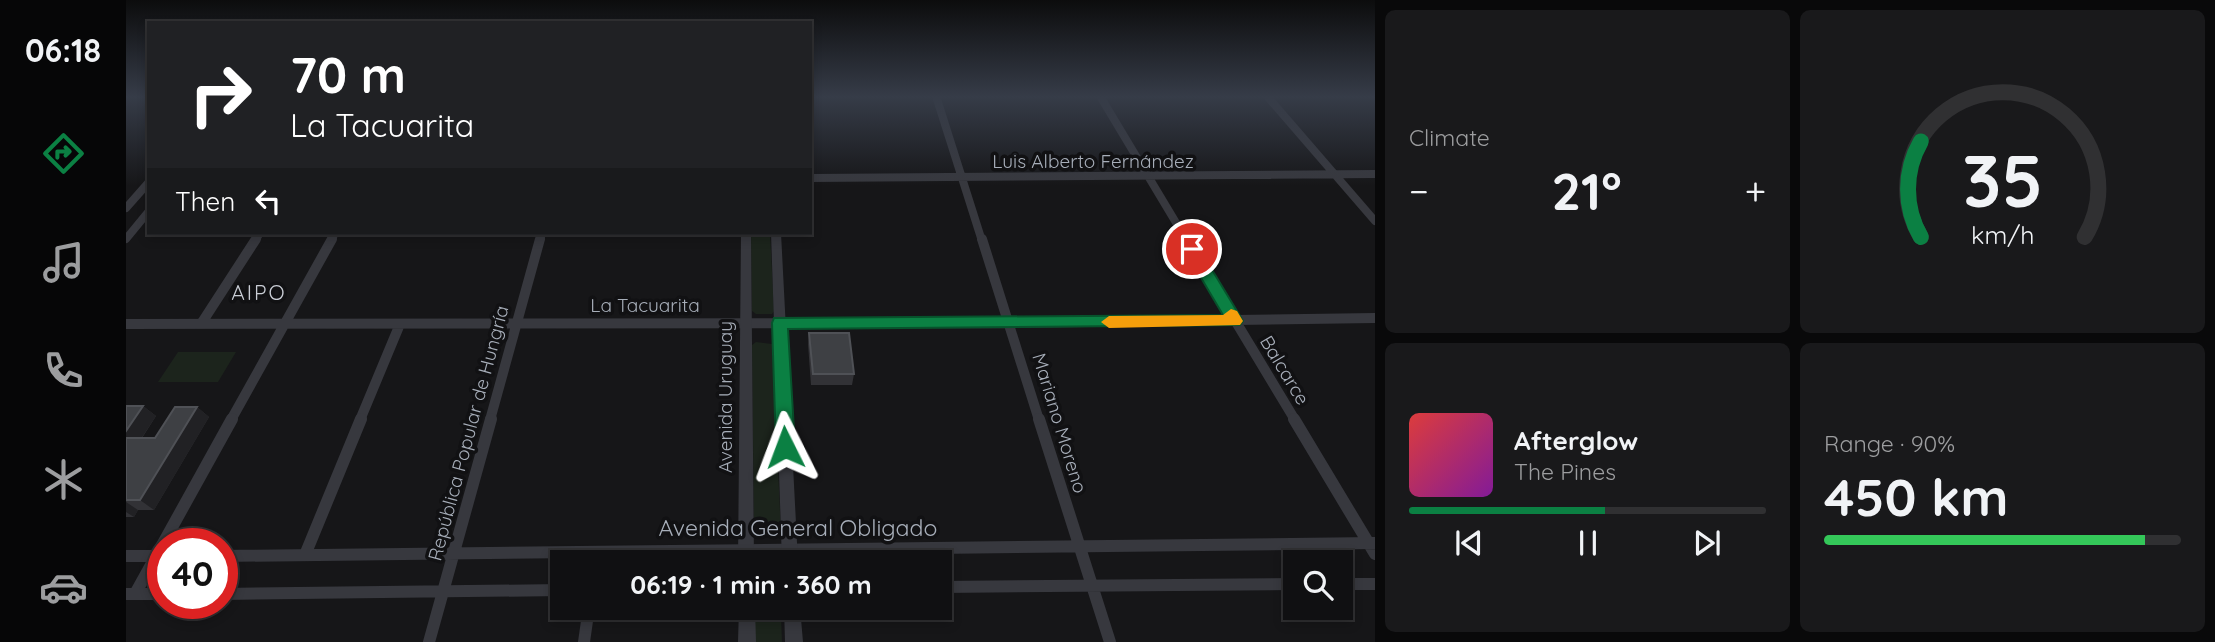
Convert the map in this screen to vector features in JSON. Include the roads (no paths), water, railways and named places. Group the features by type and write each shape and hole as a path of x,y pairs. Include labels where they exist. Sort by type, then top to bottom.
{"street":[{"name":"Mariano Moreno","path":"946,126 1110,642"},
{"name":"Balcarce","path":"1118,126 1373,546"},
{"path":"1293,126 1375,221"},
{"name":"Luis Alberto Fernández","path":"812,178 1375,174"},
{"path":"126,208 147,184"},
{"path":"126,239 147,213"},
{"path":"201,324 259,235"},
{"path":"174,528 334,235"},
{"name":"República Popular de Hungría","path":"429,642 541,235"},
{"name":"Avenida Uruguay","path":"746,235 746,550"},
{"path":"776,235 790,550"},
{"name":"La Tacuarita","path":"126,324 1010,323 1375,317"},
{"path":"304,555 400,324"},
{"name":"Avenida General Obligado","path":"952,551 1080,547 1373,546"},
{"name":"Avenida General Obligado","path":"238,556 550,554"},
{"path":"126,556 147,556"},
{"path":"130,594 147,572"},
{"path":"952,587 1283,584"},
{"path":"1353,584 1375,584"},
{"path":"238,594 550,590"},
{"path":"584,642 587,620"},
{"path":"747,620 747,642"},
{"path":"793,620 794,642"}],"district":[{"name":"AIPO","path":"259,293"}]}
